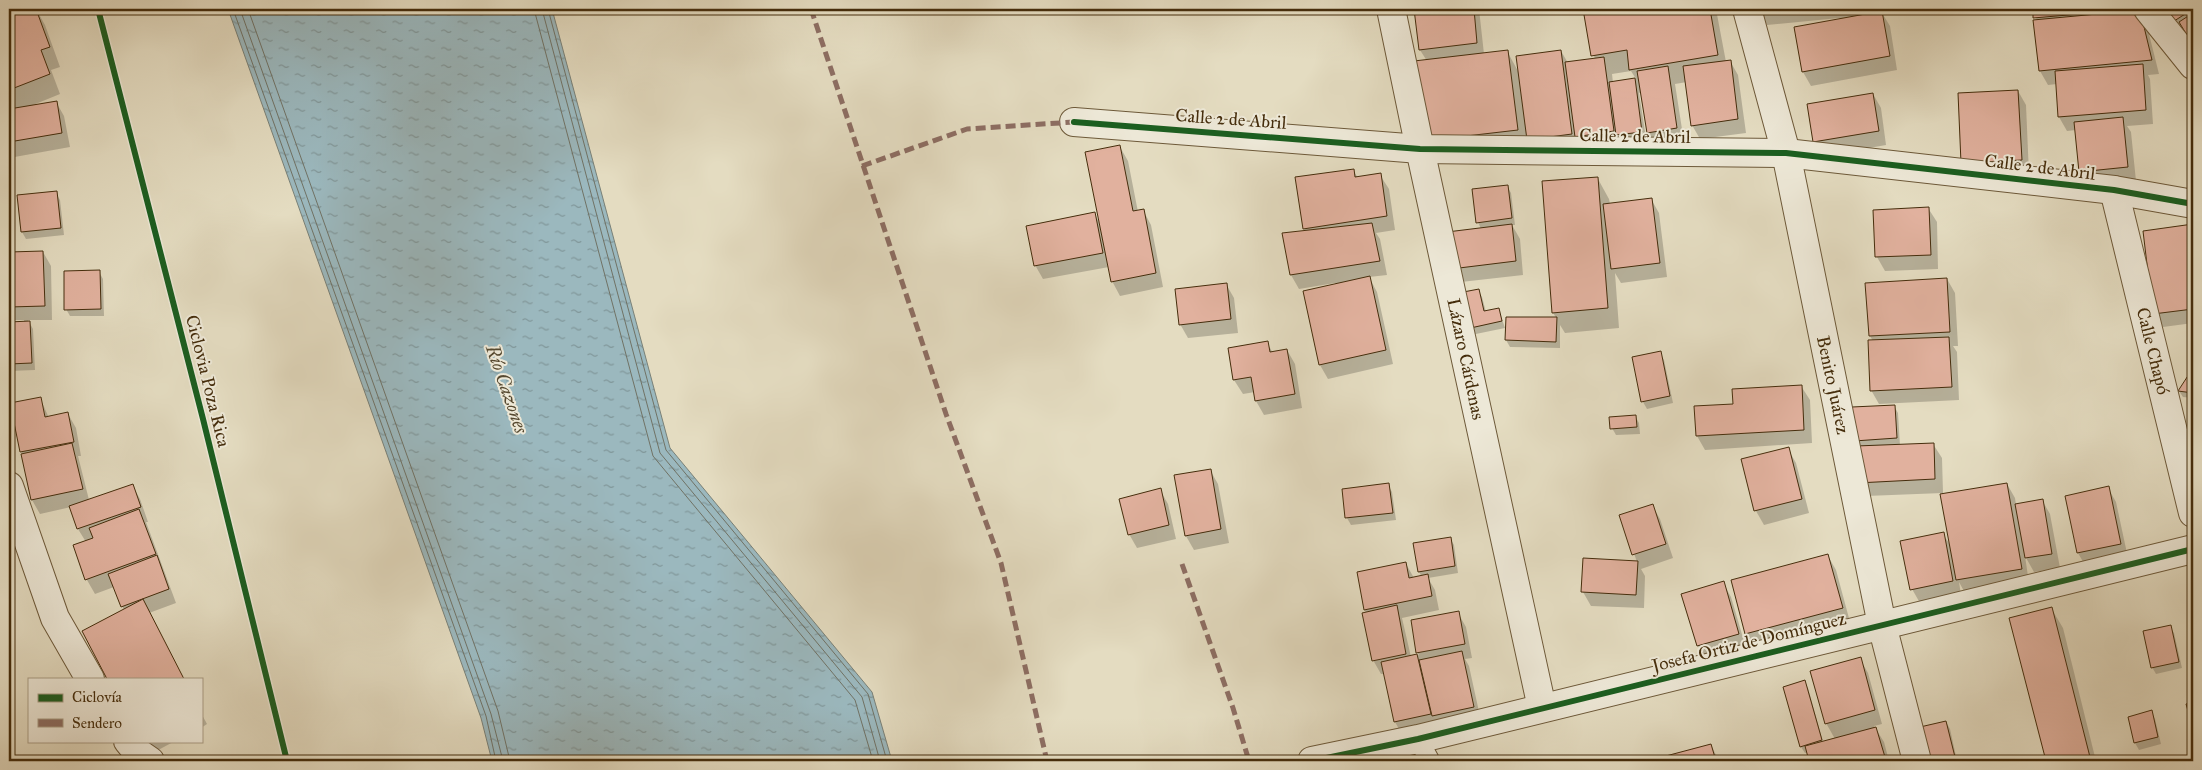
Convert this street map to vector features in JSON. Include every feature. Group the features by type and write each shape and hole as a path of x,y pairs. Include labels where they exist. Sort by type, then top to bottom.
{"street":[{"name":"Lázaro Cárdenas","path":"1391,9 1542,708"},
{"name":"Benito Juárez","path":"1747,9 1786,153 1882,625 1917,761"},
{"path":"2148,9 2193,65"},
{"name":"Calle 2 de Abril","path":"1074,122 1420,149 1786,153 2114,190 2193,204"},
{"name":"Calle Chapó","path":"2114,190 2193,513"},
{"path":"9,486 55,618 89,678"},
{"name":"Josefa Ortiz de Domínguez","path":"1312,761 1424,750 1542,708 2193,549"},
{"path":"129,742 137,752 150,761"}],"water":[{"name":"Río Cazones","path":"228,9 552,9 670,448 872,692 892,761 492,761 481,718"}],"building":[{"path":"21,9 36,9 50,47 41,50 50,74 9,90 9,13"},
{"path":"1414,9 1474,9 1477,43 1419,50"},
{"path":"1583,9 1710,9 1718,55 1629,70 1627,50 1591,56"},
{"path":"2033,9 2126,9 2127,10 2033,18"},
{"path":"2162,9 2193,9 2171,23"},
{"path":"2140,10 2152,60 2039,71 2033,20"},
{"path":"1882,11 1890,56 1802,72 1794,27"},
{"path":"2193,13 2193,45 2179,22"},
{"path":"1508,50 1518,130 1423,141 1414,61"},
{"path":"1561,50 1572,134 1527,140 1516,56"},
{"path":"1604,57 1614,131 1575,137 1565,62"},
{"path":"1731,60 1738,119 1691,126 1683,66"},
{"path":"2143,64 2146,110 2058,117 2055,71"},
{"path":"1668,66 1677,128 1647,133 1637,71"},
{"path":"1635,78 1642,132 1616,135 1609,82"},
{"path":"2018,90 2022,160 1961,163 1958,93"},
{"path":"1873,93 1879,131 1813,142 1807,104"},
{"path":"57,101 62,133 9,142 9,109"},
{"path":"2123,117 2128,167 2079,172 2074,122"},
{"path":"1120,145 1133,211 1144,209 1156,273 1111,282 1085,152"},
{"path":"1354,169 1355,177 1381,173 1387,216 1303,229 1295,177"},
{"path":"1598,177 1608,308 1552,313 1542,181"},
{"path":"1508,185 1512,218 1476,223 1472,189"},
{"path":"57,191 61,228 21,232 17,195"},
{"path":"1652,198 1660,263 1611,269 1603,204"},
{"path":"1929,207 1931,255 1875,257 1873,210"},
{"path":"1095,212 1103,253 1034,266 1026,226"},
{"path":"1372,223 1380,261 1290,275 1282,233"},
{"path":"1512,224 1516,261 1451,269 1447,232"},
{"path":"2193,224 2193,309 2153,314 2143,231"},
{"path":"43,251 45,306 9,307 9,252"},
{"path":"100,270 101,309 64,310 64,271"},
{"path":"1370,276 1386,350 1319,365 1303,291"},
{"path":"1947,278 1950,332 1869,336 1865,283"},
{"path":"1227,283 1231,319 1179,325 1175,289"},
{"path":"1479,289 1484,311 1499,308 1502,321 1466,329 1458,293"},
{"path":"1506,317 1557,317 1556,342 1505,340"},
{"path":"30,321 32,363 9,364 9,322"},
{"path":"1949,337 1952,387 1870,391 1868,340"},
{"path":"1268,341 1270,352 1287,349 1295,394 1255,401 1251,377 1233,380 1228,348"},
{"path":"1661,351 1670,396 1641,402 1632,357"},
{"path":"2193,368 2193,393 2178,391"},
{"path":"1802,385 1804,430 1696,436 1694,406 1733,404 1732,389"},
{"path":"41,397 45,417 68,412 74,442 20,452 10,403"},
{"path":"1895,405 1897,438 1854,441 1852,407"},
{"path":"1636,415 1637,427 1610,429 1609,417"},
{"path":"72,443 83,489 31,500 21,454"},
{"path":"1934,443 1935,479 1857,483 1856,446"},
{"path":"1789,447 1802,499 1754,511 1741,459"},
{"path":"1211,469 1221,529 1185,536 1174,475"},
{"path":"1389,483 1393,513 1345,518 1342,489"},
{"path":"2007,483 2022,569 1956,580 1940,494"},
{"path":"133,484 141,507 77,529 69,506"},
{"path":"2109,486 2121,544 2077,553 2065,496"},
{"path":"1161,488 1169,525 1128,535 1119,499"},
{"path":"2043,499 2052,554 2025,558 2015,504"},
{"path":"1653,504 1666,544 1632,555 1619,515"},
{"path":"139,509 156,554 85,580 73,545 93,538 89,528"},
{"path":"1944,532 1953,581 1910,590 1900,541"},
{"path":"1451,537 1455,566 1418,572 1413,543"},
{"path":"1828,554 1843,608 1745,634 1731,580"},
{"path":"157,555 169,589 121,607 108,574"},
{"path":"1583,558 1638,561 1636,595 1581,592"},
{"path":"1406,562 1409,578 1428,574 1432,596 1364,610 1357,572"},
{"path":"1724,581 1739,634 1697,646 1681,594"},
{"path":"143,599 183,678 106,678 82,631"},
{"path":"1397,605 1406,654 1372,661 1362,613"},
{"path":"2052,607 2091,761 2046,761 2009,618"},
{"path":"1459,611 1465,644 1416,653 1411,620"},
{"path":"2171,625 2179,662 2151,668 2143,631"},
{"path":"1462,651 1474,707 1432,716 1419,660"},
{"path":"1417,654 1431,714 1394,722 1381,662"},
{"path":"1861,657 1875,710 1825,724 1810,671"},
{"path":"1805,680 1822,740 1800,747 1783,687"},
{"path":"2193,702 2193,728 2186,704"},
{"path":"2152,710 2158,737 2134,743 2128,717"},
{"path":"1946,721 1956,761 1928,761 1920,727"},
{"path":"1876,727 1885,757 1868,761 1809,761 1805,746"},
{"path":"1711,744 1716,761 1647,761"},
{"path":"1887,757 1888,761 1869,761"}],"marked path":[{"path":"811,9 946,414 1001,563 1047,761"},
{"path":"862,166 967,129 1074,122"},
{"path":"1182,564 1233,708 1249,761"}],"cycle path":[{"name":"Ciclovia Poza Rica","path":"98,9 203,419 287,761"},
{"path":"1074,122 1420,149 1786,153 2114,190 2193,204"},
{"path":"1312,761 1418,739 2193,549"}]}
